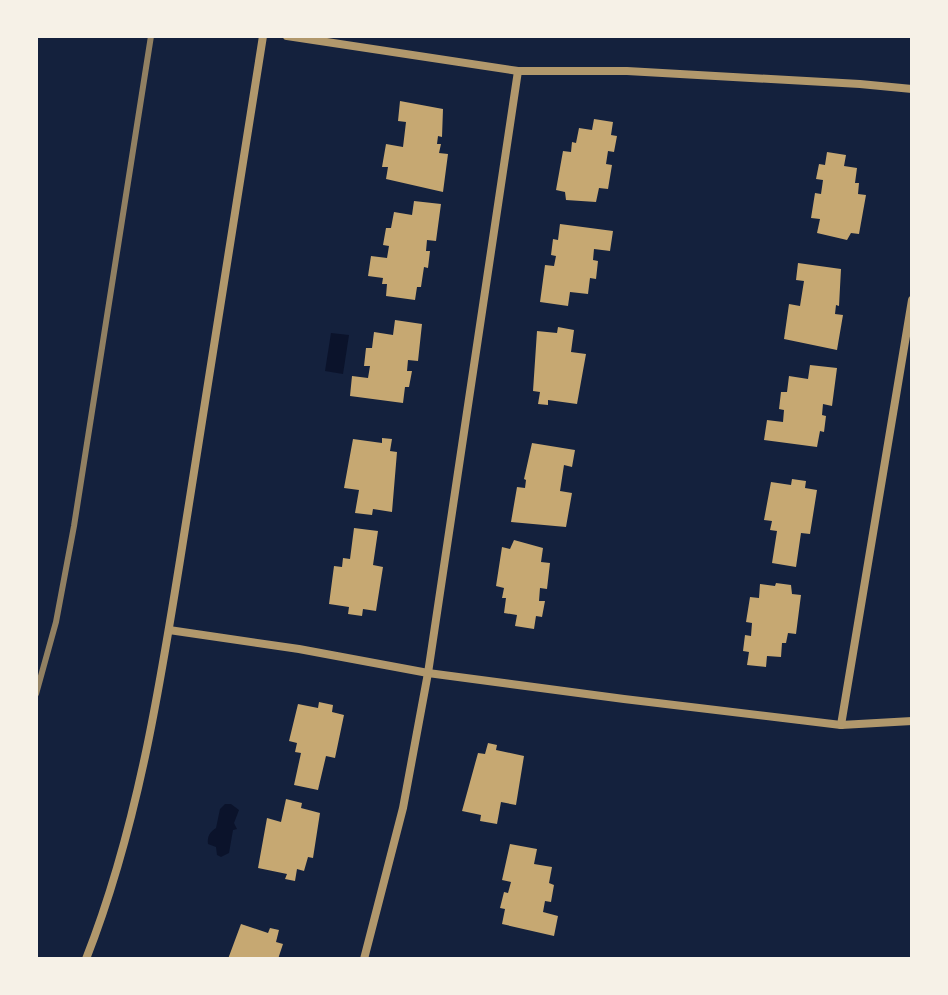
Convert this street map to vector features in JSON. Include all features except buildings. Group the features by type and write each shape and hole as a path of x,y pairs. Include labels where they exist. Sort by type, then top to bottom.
{"street":[{"path":"86,959 140,781 169,630 263,36"},
{"path":"287,36 518,71 627,71 912,89"},
{"path":"364,959 403,808 428,673 518,71"},
{"path":"841,725 912,300"},
{"path":"169,630 299,649 428,673 841,725 912,721"}],"water":[{"path":"331,333 349,335 343,374 325,371"},
{"path":"225,804 239,810 229,853 221,857 217,855 216,847 208,844 208,839"}],"railway":[{"path":"36,694 56,622 74,526 151,36"}]}
